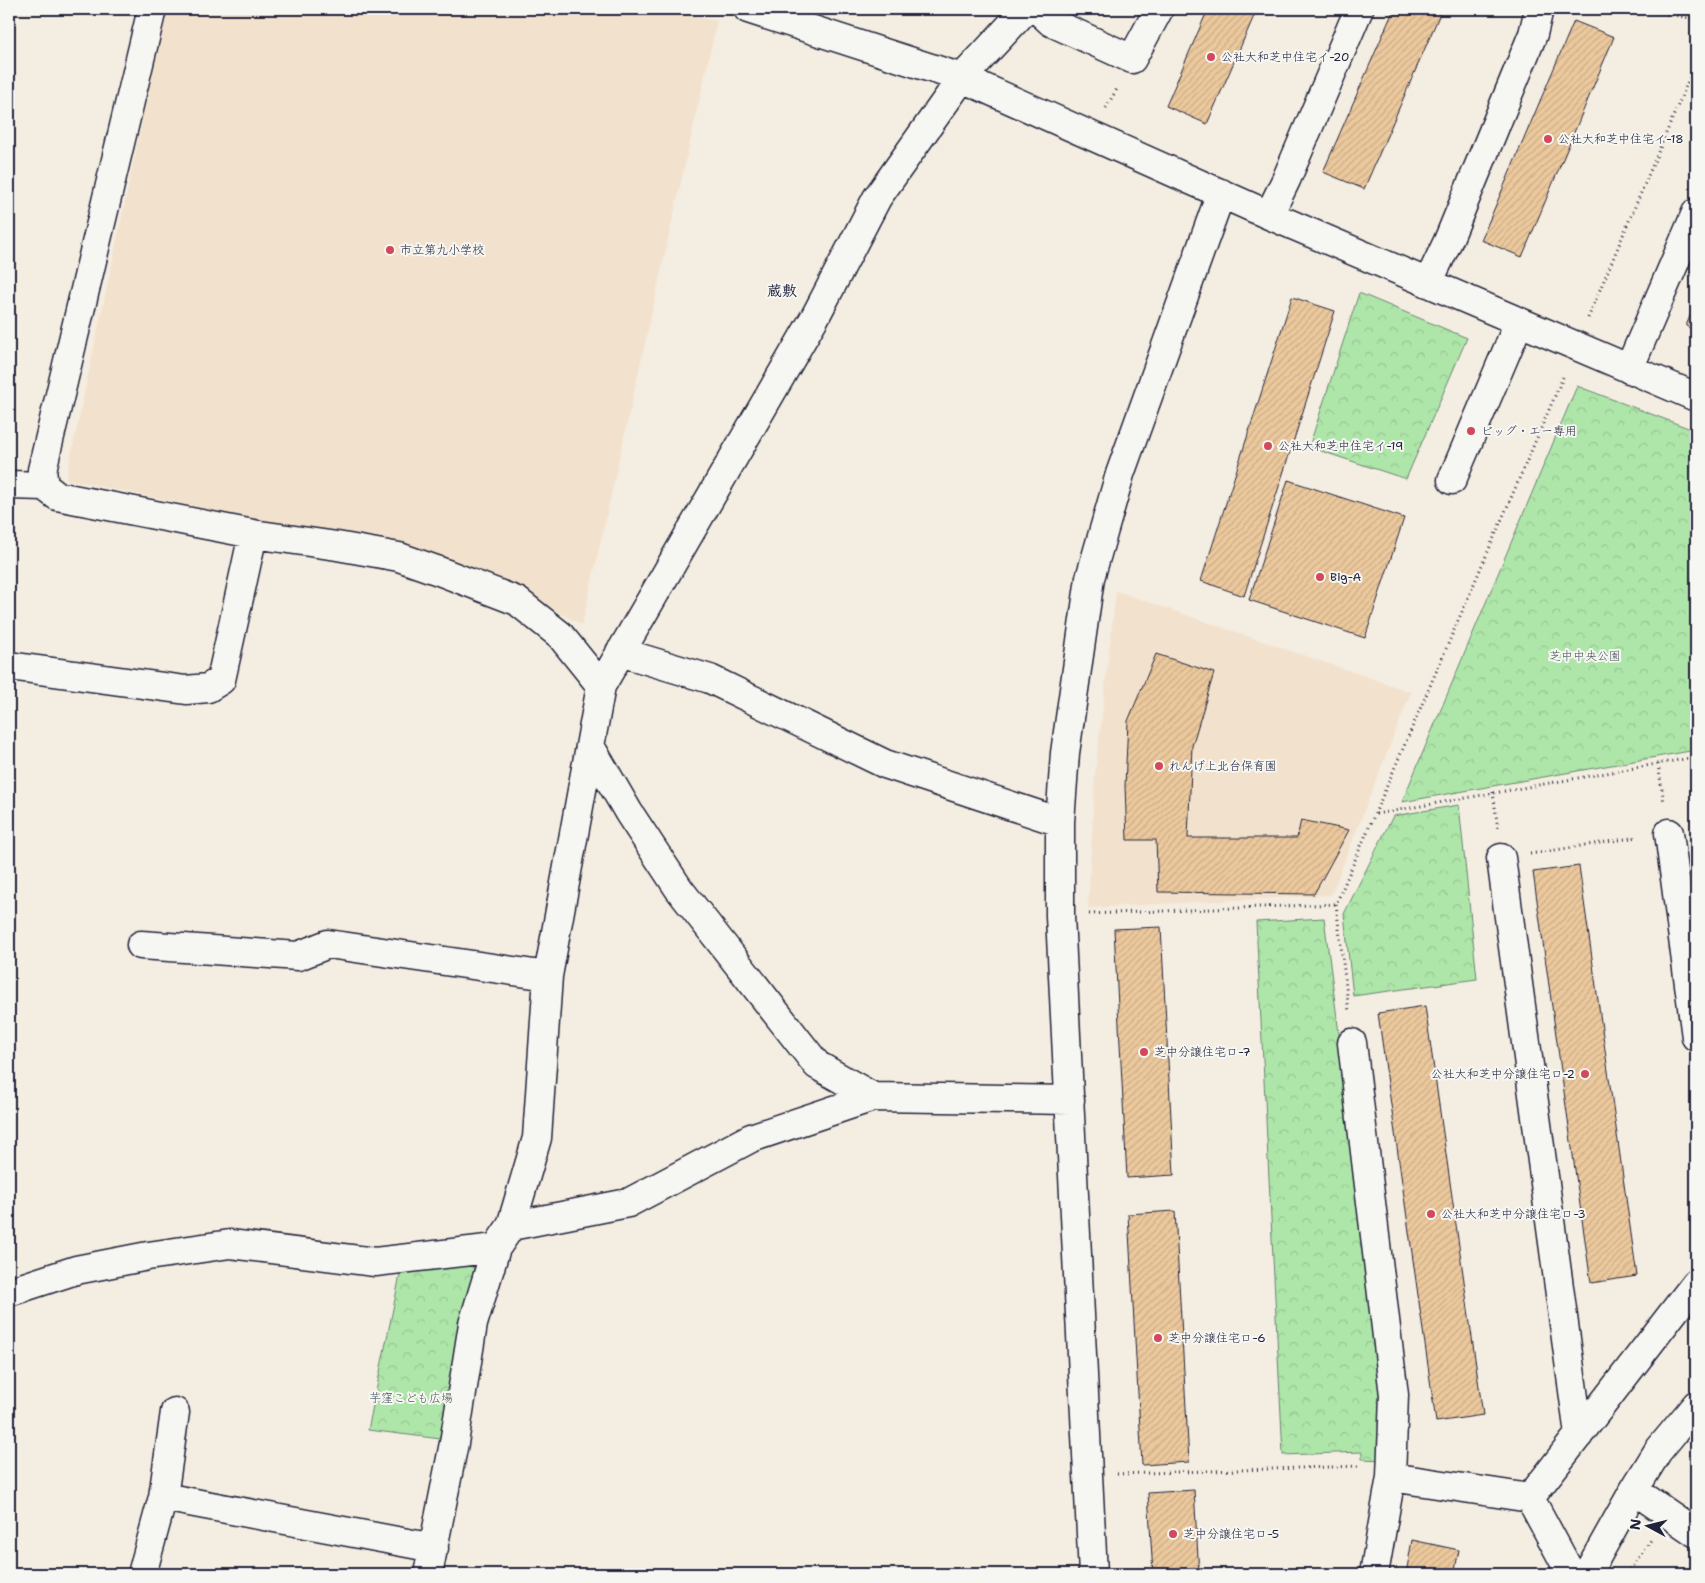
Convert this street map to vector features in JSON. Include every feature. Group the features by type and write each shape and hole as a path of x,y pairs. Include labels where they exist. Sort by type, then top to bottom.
{"street":[{"path":"44,486 42,470 152,9"},
{"path":"748,9 785,13 962,78 1269,214 1696,397"},
{"path":"428,1574 454,1443 473,1324 537,1138 548,976 601,686 815,317 877,198 962,78 1026,9"},
{"path":"1037,9 1050,22 1132,60 1159,9"},
{"path":"1269,214 1286,180 1359,9"},
{"path":"1428,283 1448,241 1529,43 1539,9"},
{"path":"1087,1570 1070,1100 1060,916 1060,822 1064,752 1090,578 1120,474 1221,193"},
{"path":"1629,369 1696,213"},
{"path":"1452,480 1519,322"},
{"path":"9,486 44,486 57,496 253,534 399,557 517,601 560,636 601,686"},
{"path":"9,666 186,690 208,688 222,680 253,534"},
{"path":"620,652 710,679 885,764 1060,822"},
{"path":"590,746 629,813 679,889 817,1065 873,1097"},
{"path":"1669,833 1696,1037"},
{"path":"1501,858 1579,1435"},
{"path":"141,945 298,956 328,944 548,976"},
{"path":"1352,1043 1394,1395 1391,1471 1374,1574"},
{"path":"9,1292 76,1270 148,1256 230,1244 375,1262 504,1237 628,1203 750,1138 873,1097 1070,1100"},
{"path":"1530,1498 1696,1283"},
{"path":"1587,1574 1658,1451 1696,1405"},
{"path":"142,1574 163,1497 175,1412"},
{"path":"1391,1471 1530,1498"},
{"path":"1634,1490 1696,1533"},
{"path":"163,1497 434,1548"},
{"path":"1530,1498 1571,1574"}],"path":[{"path":"1637,9 1696,19"},
{"path":"1352,1043 1336,904 1576,346 1692,72 1696,55"},
{"path":"1376,814 1696,757"},
{"path":"1493,792 1501,858 1669,833 1658,764"},
{"path":"1081,914 1336,904"},
{"path":"1109,1475 1391,1471"},
{"path":"1627,1574 1668,1514"}],"shaded area":[{"name":"市立第九小学校","path":"166,9 652,9 717,21 582,625 498,580 361,542 66,479"},
{"path":"1116,591 1411,692 1331,895 1088,908 1095,776"}],"green space":[{"path":"1359,293 1467,338 1406,479 1309,447"},
{"name":"芝中中央公園","path":"1577,386 1696,431 1696,750 1402,802"},
{"path":"1459,805 1477,979 1353,996 1344,914 1393,816"},
{"path":"1324,918 1385,1388 1382,1460 1362,1459 1362,1452 1283,1455 1256,922"},
{"name":"芋窪こども広場","path":"470,1263 475,1271 462,1313 441,1439 368,1430 401,1270"}],"building":[{"name":"公社大和芝中住宅イ-20","path":"1208,9 1257,9 1207,124 1166,106"},
{"path":"1394,9 1442,9 1364,189 1323,172"},
{"name":"公社大和芝中住宅イ-18","path":"1574,21 1614,37 1522,257 1481,240"},
{"name":"公社大和芝中住宅イ-19","path":"1292,297 1335,311 1244,596 1201,581"},
{"path":"1696,301 1696,331 1686,326"},
{"path":"1288,480 1404,518 1365,638 1249,600"},
{"name":"れんげ上北台保育園","path":"1156,654 1214,673 1192,746 1188,838 1297,838 1301,820 1349,830 1314,894 1158,892 1156,840 1127,840 1125,786 1128,721"},
{"path":"1696,774 1696,805 1692,775"},
{"name":"公社大和芝中分譲住宅ロ-2","path":"1579,866 1637,1276 1591,1283 1533,872"},
{"name":"芝中分譲住宅ロ-7","path":"1161,927 1174,1175 1127,1178 1114,929"},
{"name":"公社大和芝中分譲住宅ロ-3","path":"1425,1006 1483,1415 1436,1422 1378,1013"},
{"name":"芝中分譲住宅ロ-6","path":"1175,1211 1189,1462 1142,1465 1128,1214"},
{"name":"芝中分譲住宅ロ-5","path":"1194,1490 1199,1574 1153,1574 1148,1493"},
{"path":"1412,1540 1459,1550 1454,1574 1406,1574"}],"place":[{"name":"公社大和芝中住宅イ-20","path":"1211,57"},
{"name":"公社大和芝中住宅イ-18","path":"1548,139"},
{"name":"市立第九小学校","path":"390,250"},
{"name":"ビッグ・エー専用","path":"1471,431"},
{"name":"公社大和芝中住宅イ-19","path":"1268,446"},
{"name":"Big-A","path":"1320,577"},
{"name":"れんげ上北台保育園","path":"1159,766"},
{"name":"芝中分譲住宅ロ-7","path":"1144,1052"},
{"name":"公社大和芝中分譲住宅ロ-2","path":"1585,1074"},
{"name":"公社大和芝中分譲住宅ロ-3","path":"1431,1214"},
{"name":"芝中分譲住宅ロ-6","path":"1158,1338"},
{"name":"芝中分譲住宅ロ-5","path":"1173,1534"}],"district":[{"name":"蔵敷","path":"782,291"}]}
